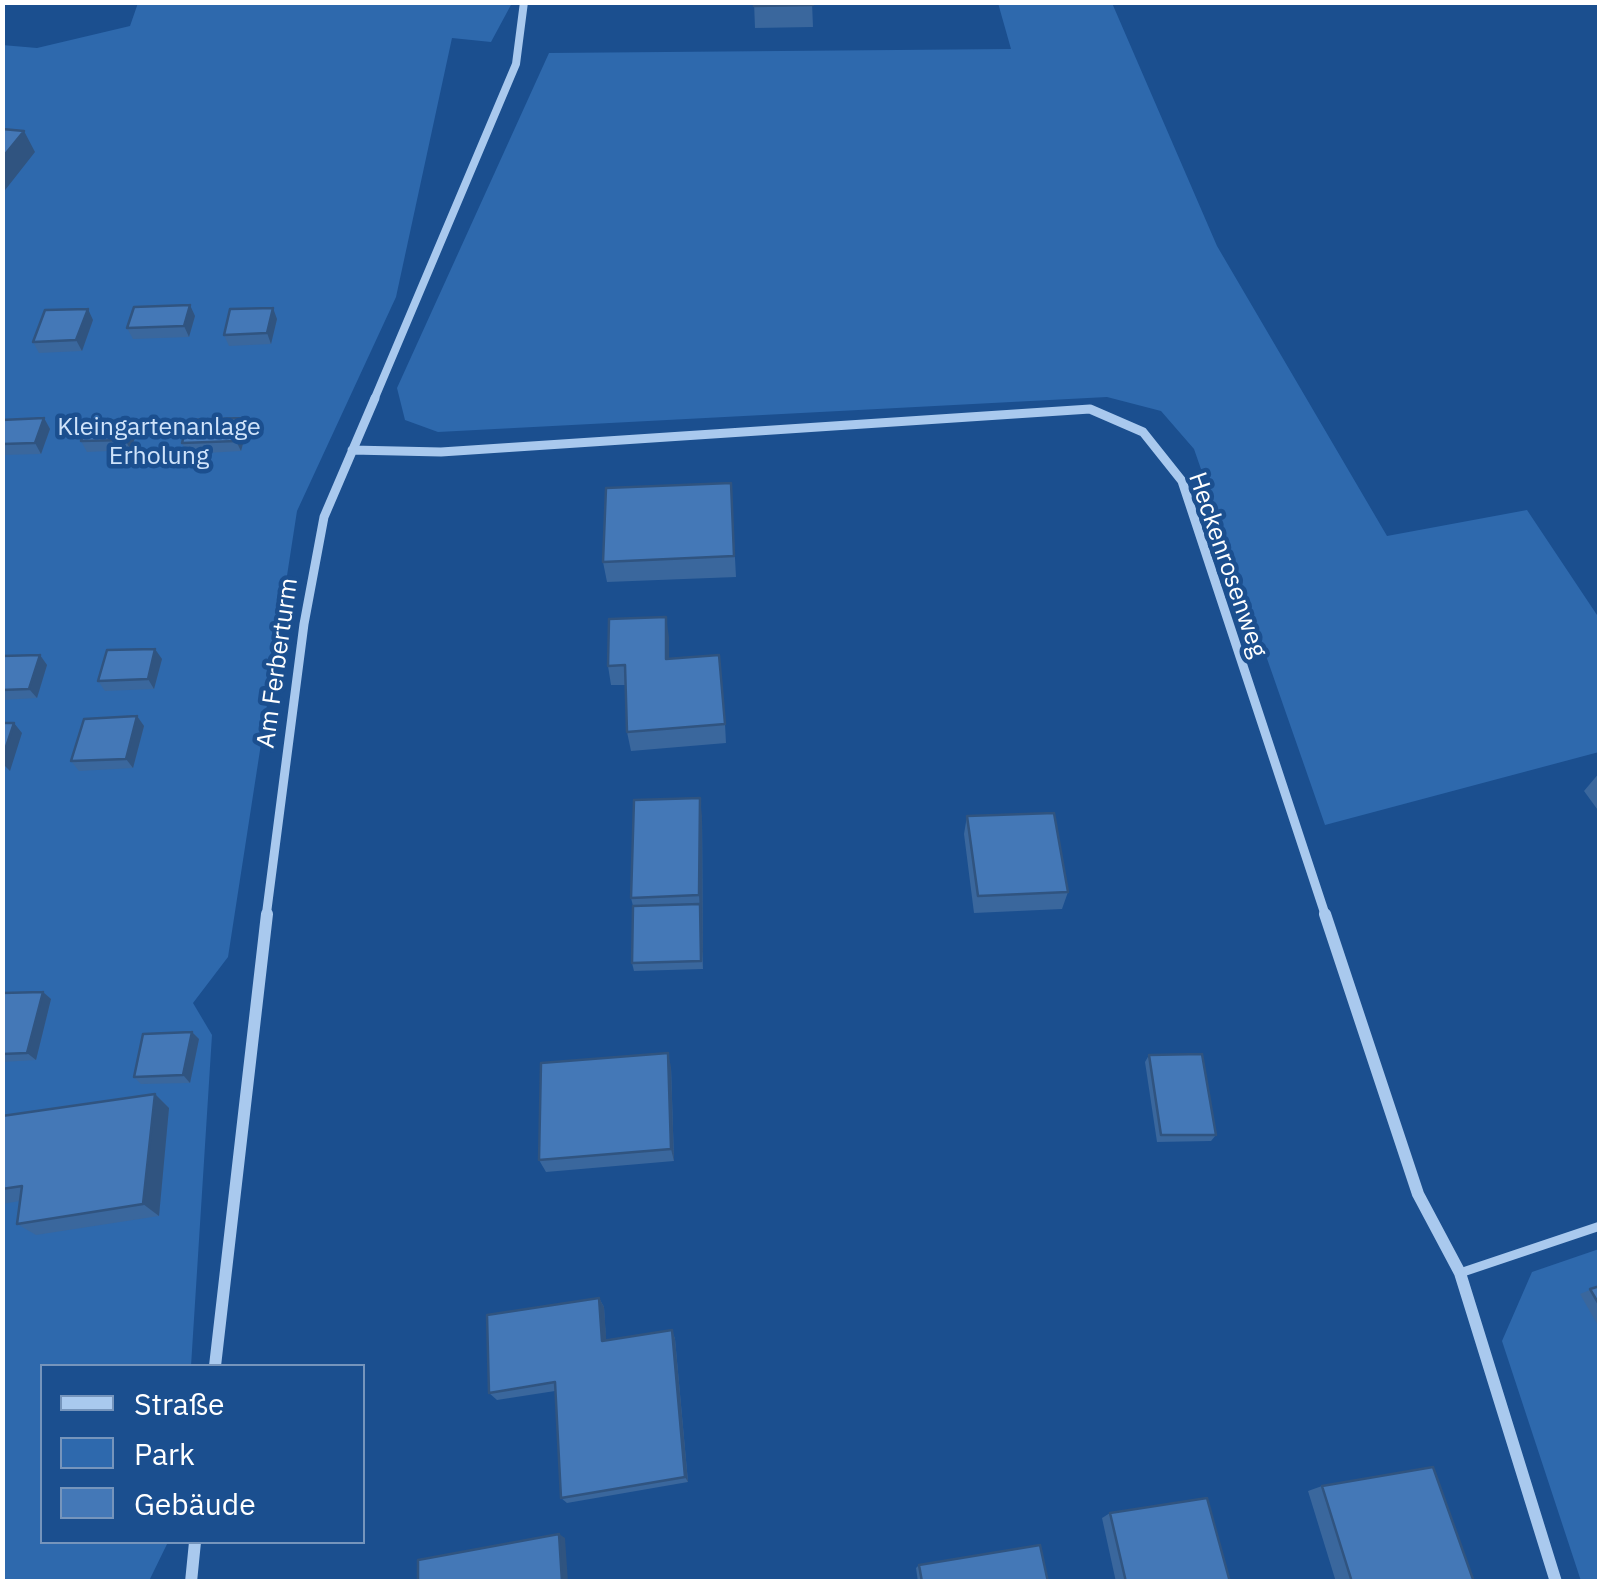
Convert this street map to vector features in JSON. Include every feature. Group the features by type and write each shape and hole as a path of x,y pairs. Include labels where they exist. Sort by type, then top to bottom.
{"street":[{"name":"Am Ferberturm","path":"214,1364 253,1018 304,624 324,517 516,64 524,2"},
{"name":"Heckenrosenweg","path":"352,450 441,452 1090,410 1143,432 1182,482 1418,1194 1460,1273 1556,1582"},
{"path":"191,1582 195,1544"}],"lane":[{"path":"1460,1273 1600,1226"}],"green space":[{"name":"Kleingartenanlage Erholung","path":"138,3 512,3 491,42 452,38 396,297 297,511 228,957 193,1003 212,1035 191,1364 40,1364 40,1544 167,1544 149,1581 3,1581 2,45 37,48 130,26"},
{"path":"998,3 1112,3 1217,246 1387,536 1527,510 1599,618 1599,752 1325,825 1194,449 1161,411 1107,397 438,432 405,420 397,388 549,53 1011,49"},
{"path":"1599,1249 1599,1581 1581,1581 1502,1341 1532,1272"}],"building":[{"path":"754,2 812,2 813,5 754,6"},
{"path":"2,129 24,131 2,158"},
{"path":"190,305 184,326 127,328 134,307"},
{"path":"273,308 267,333 224,335 230,309"},
{"path":"88,309 76,340 33,342 45,310"},
{"path":"44,418 35,443 2,444 2,420"},
{"path":"242,418 236,441 182,443 188,420"},
{"path":"131,420 125,440 81,441 87,422"},
{"path":"731,483 734,556 603,562 606,488"},
{"path":"666,617 666,659 719,655 725,724 627,732 625,665 608,666 609,619"},
{"path":"155,649 148,679 98,681 107,650"},
{"path":"40,655 29,689 2,690 2,656"},
{"path":"137,716 126,759 71,761 84,719"},
{"path":"2,723 14,723 2,759"},
{"path":"700,798 699,895 631,898 634,800"},
{"path":"1054,813 1068,892 978,896 967,816"},
{"path":"700,904 701,961 632,963 633,906"},
{"path":"43,992 27,1053 2,1054 2,993"},
{"path":"192,1032 183,1075 134,1077 143,1034"},
{"path":"668,1053 671,1149 539,1160 541,1063"},
{"path":"1202,1054 1216,1135 1161,1135 1149,1055"},
{"path":"155,1094 143,1204 17,1224 22,1186 2,1189 2,1116"},
{"path":"1600,1286 1600,1306 1590,1289"},
{"path":"599,1298 602,1341 672,1330 685,1477 561,1498 555,1382 489,1393 487,1315"},
{"path":"1433,1467 1474,1582 1352,1582 1322,1486"},
{"path":"1207,1498 1230,1582 1126,1582 1110,1513"},
{"path":"559,1534 562,1582 418,1582 418,1560"},
{"path":"1040,1545 1048,1582 922,1582 919,1565"}]}
